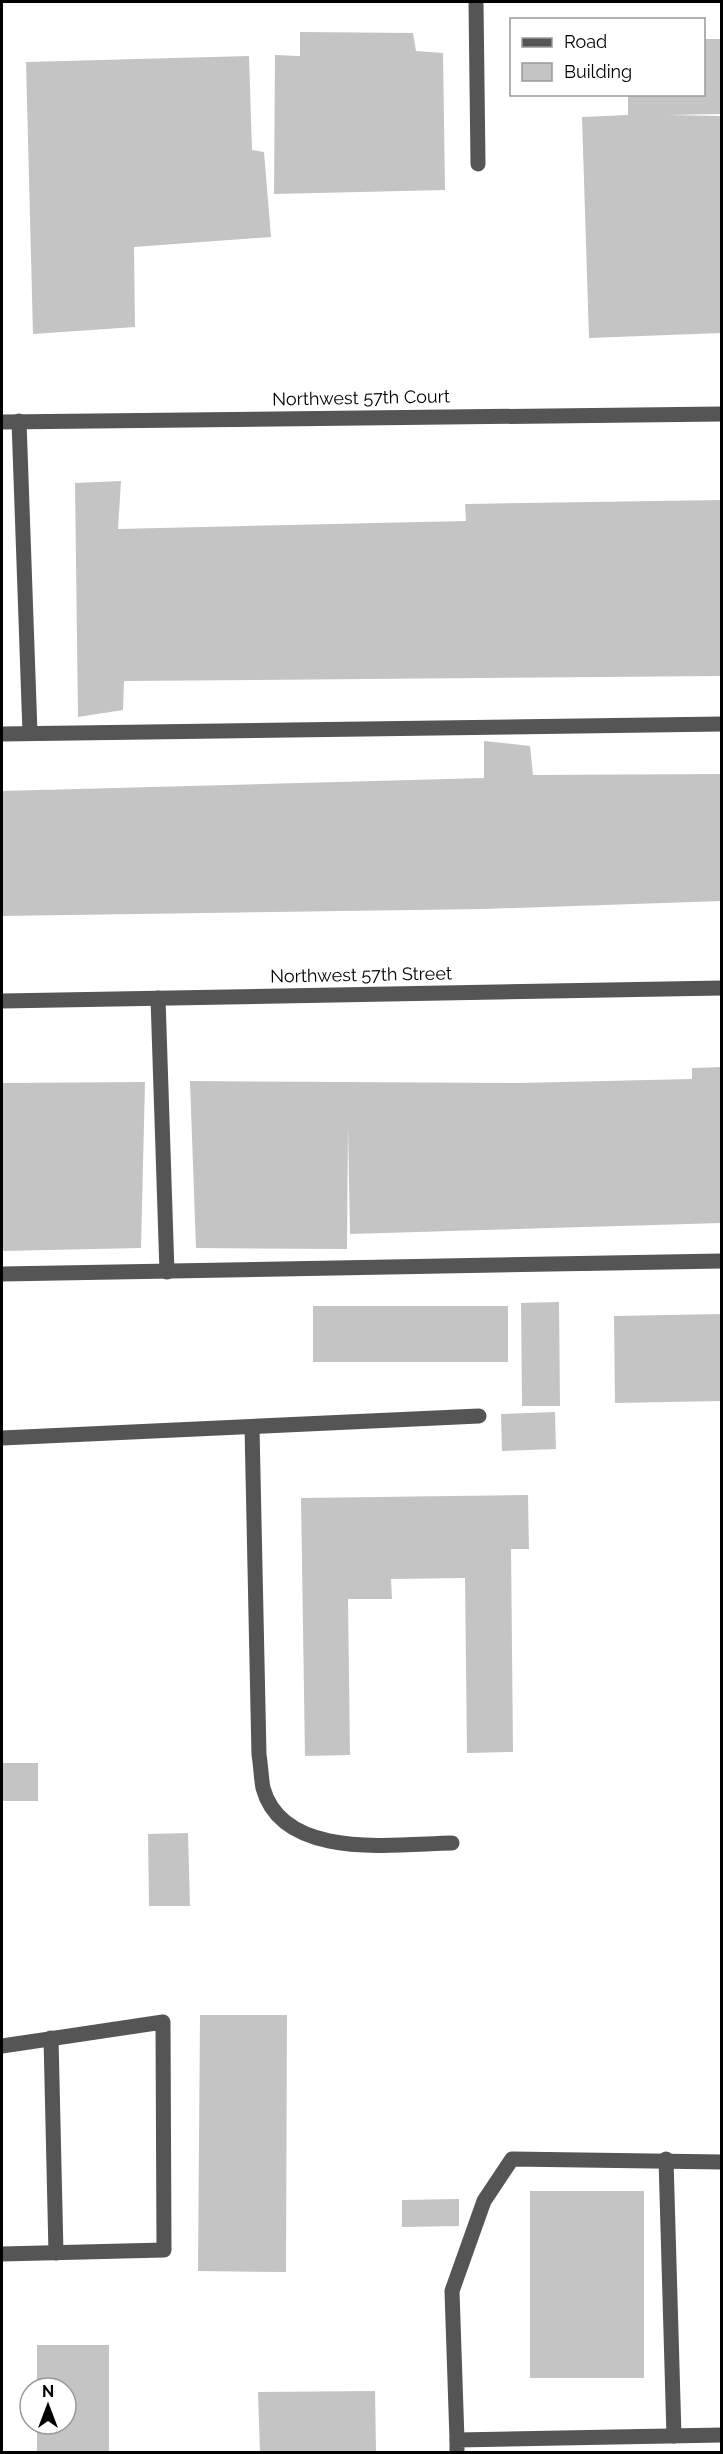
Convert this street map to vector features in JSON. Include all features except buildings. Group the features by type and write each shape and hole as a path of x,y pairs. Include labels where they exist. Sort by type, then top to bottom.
{"street":[{"path":"476,2 478,164"},
{"name":"Northwest 57th Court","path":"2,422 722,414"},
{"path":"20,421 30,733"},
{"path":"2,734 722,724"},
{"name":"Northwest 57th Street","path":"2,1001 722,988"},
{"path":"158,998 167,1272"},
{"path":"2,1274 722,1261"},
{"path":"2,1438 479,1416"},
{"path":"252,1427 260,1755 267,1796 274,1810 294,1829 343,1845 453,1843"},
{"path":"2,2046 163,2022 164,2250 2,2254"},
{"path":"51,2038 56,2253"},
{"path":"722,2162 666,2159 512,2159 484,2201 452,2291 457,2446 722,2435"},
{"path":"666,2159 674,2436"}]}
